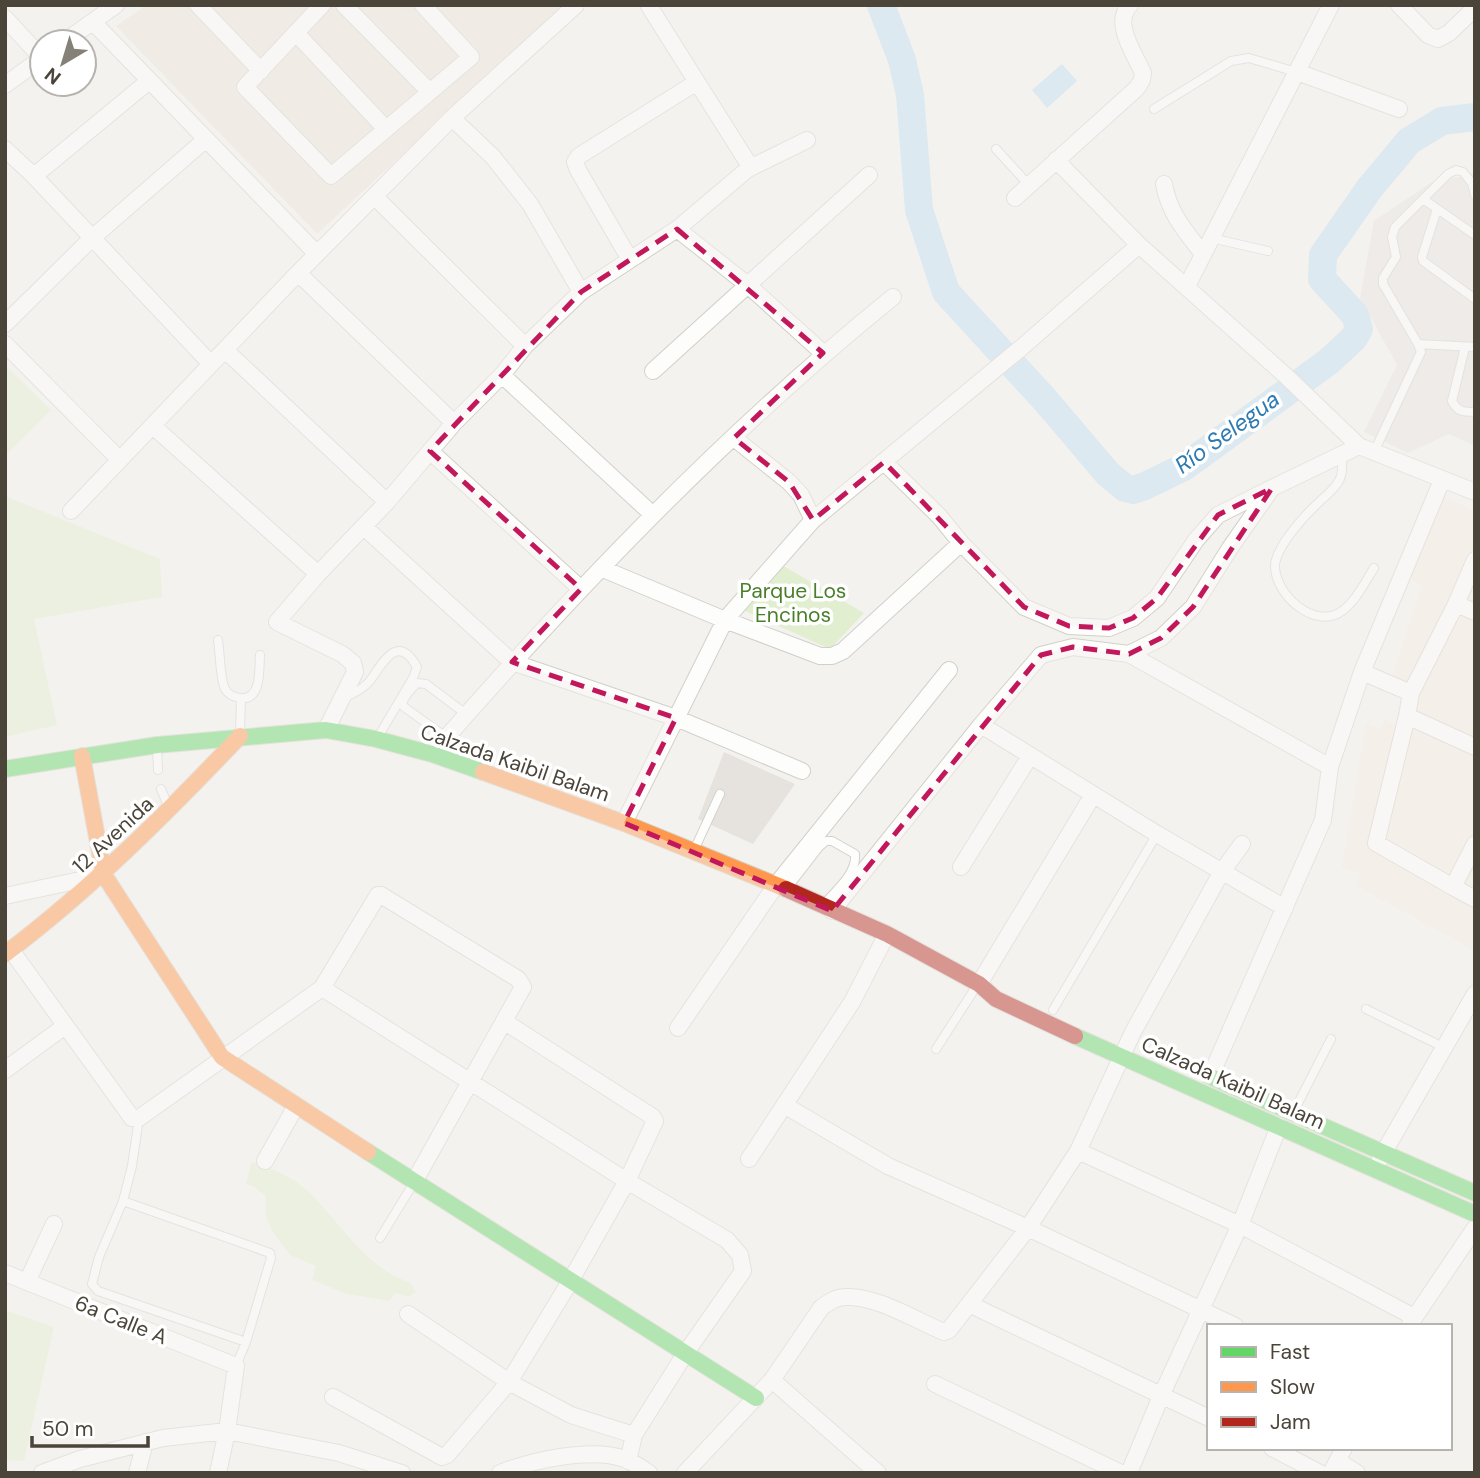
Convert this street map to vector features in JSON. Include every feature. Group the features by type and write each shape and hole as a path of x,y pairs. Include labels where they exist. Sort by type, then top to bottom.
{"main road":[{"name":"Calzada Kaibil Balam","path":"5,769 157,745 240,736 326,730 376,740 432,754 694,851 887,934 979,984 996,999 1125,1050 1163,1058"},
{"name":"12 Avenida","path":"8,952 104,875 170,811 240,736"},
{"path":"82,756 104,875 222,1057 756,1398"},
{"name":"Calzada Kaibil Balam","path":"979,984 1003,987 1053,1010 1125,1050 1279,1126 1475,1214"},
{"name":"Calzada Kaibil Balam","path":"1204,1074 1475,1193"}],"street":[{"path":"84,28 116,5"},
{"path":"198,5 261,71"},
{"path":"323,5 245,87 331,176 471,57 423,5"},
{"path":"344,5 430,92"},
{"path":"71,511 298,273 452,118 576,5"},
{"path":"1015,198 1137,88 1142,80 1143,73 1122,24 1125,10 1130,5"},
{"path":"1186,286 1331,5"},
{"path":"1399,5 1429,34 1438,39 1449,33 1475,8"},
{"path":"649,6 748,163 748,169"},
{"path":"5,18 28,43"},
{"path":"93,22 317,254"},
{"path":"296,33 386,129"},
{"path":"5,85 28,68"},
{"path":"1297,72 1399,109"},
{"path":"34,176 149,81"},
{"path":"629,258 575,162 579,156 697,82"},
{"path":"452,118 493,157 530,204 581,292"},
{"path":"5,324 92,238 205,140"},
{"path":"326,730 355,672 353,663 342,654 277,622 318,574 387,502 454,423 502,375 525,346 581,292 677,229 748,169 807,141"},
{"path":"5,149 34,176 211,364"},
{"path":"1056,160 1139,244 1366,449 1475,492"},
{"path":"653,371 869,175"},
{"path":"1164,184 1167,203 1176,220 1203,254"},
{"path":"375,197 525,346"},
{"path":"677,229 749,286 823,353"},
{"path":"624,823 725,620 813,520 1021,348 1139,244"},
{"path":"298,273 454,423"},
{"path":"432,754 512,662 653,516 823,353 893,297"},
{"path":"5,344 120,460"},
{"path":"225,350 387,502"},
{"path":"502,375 653,516"},
{"path":"153,426 318,574"},
{"path":"734,438 789,482 801,495 813,520"},
{"path":"884,463 939,516 961,543 1024,607 1069,626 1109,628 1133,618 1157,598 1196,540 1219,515 1342,454 1366,449"},
{"path":"430,451 581,589"},
{"path":"1204,1074 1285,908 1323,820 1330,767 1362,672 1442,480"},
{"path":"1129,654 1161,638 1193,607 1272,488"},
{"path":"364,527 512,662 676,718 802,771"},
{"path":"603,569 725,620 820,656 832,656 843,650 961,543"},
{"path":"1475,560 1411,693 1376,844 1475,899"},
{"path":"1456,604 1475,612"},
{"path":"827,909 1041,655 1073,647 1129,654 1330,767"},
{"path":"678,1028 781,887 949,670"},
{"path":"1362,672 1411,693"},
{"path":"1406,716 1475,747"},
{"path":"981,725 1221,873 1285,908"},
{"path":"961,867 1030,756"},
{"path":"979,984 1093,795"},
{"path":"685,1473 772,1380 821,1308 831,1301 845,1297 866,1299 944,1332 949,1331 1028,1228 1078,1151 1125,1050 1221,873 1242,844"},
{"path":"1453,887 1475,844"},
{"path":"5,897 104,875"},
{"path":"8,952 132,1118 139,1118 322,988 381,895 520,981 523,989 414,1182"},
{"path":"749,1160 852,1002 887,934"},
{"path":"322,988 469,1083 727,1240 740,1255 743,1271 685,1354 634,1435 628,1461"},
{"path":"1376,1169 1474,998"},
{"path":"333,1397 444,1457 509,1382 627,1181 655,1121 653,1117 505,1023"},
{"path":"5,1070 65,1026"},
{"path":"784,1105 888,1166 1028,1228 1230,1324"},
{"path":"265,1161 296,1106"},
{"path":"1129,1473 1161,1396 1240,1225 1279,1126"},
{"path":"1078,1151 1240,1225 1411,1321 1475,1228"},
{"path":"27,1283 54,1224"},
{"name":"6a Calle A","path":"5,1273 236,1366"},
{"path":"969,1304 1207,1417"},
{"path":"408,1314 509,1382 571,1415 634,1435"},
{"path":"218,1473 236,1366"},
{"path":"772,1380 878,1473"},
{"path":"935,1384 1121,1473"},
{"path":"42,1473 80,1459 145,1442 227,1431 339,1453 402,1473"},
{"path":"137,1473 145,1442"},
{"path":"1276,1450 1320,1473"},
{"path":"500,1473 551,1460 593,1454 628,1461 649,1473"},
{"path":"1337,1461 1357,1473"}],"lane":[{"path":"1154,108 1231,61 1249,58 1297,72"},
{"path":"996,149 1029,185"},
{"path":"1366,449 1419,361 1421,352 1383,284 1383,278 1396,257 1392,237 1395,228 1448,174 1456,170 1467,177 1475,195"},
{"path":"1423,199 1475,235"},
{"path":"1437,209 1423,261 1456,282 1475,299"},
{"path":"1211,238 1268,251"},
{"path":"1418,344 1470,347 1452,401 1462,412 1475,412"},
{"path":"1342,454 1341,477 1337,484 1283,544 1275,564 1278,582 1303,610 1319,617 1341,612 1374,568"},
{"path":"218,640 224,688 229,694 242,698 250,697 255,692 260,654"},
{"path":"342,698 360,690 389,654 398,651 406,654 415,663 417,667 413,678 376,740"},
{"path":"446,737 404,707 403,699 417,683 426,684 466,714"},
{"path":"240,736 242,698"},
{"path":"157,745 158,770"},
{"path":"161,789 170,811"},
{"path":"694,851 720,794"},
{"path":"1053,1010 1157,834"},
{"path":"807,854 826,841 832,841 855,855 856,862 851,873 827,909"},
{"path":"936,1049 979,984"},
{"path":"1366,1009 1445,1048"},
{"path":"1293,1112 1331,1039"},
{"path":"139,1118 132,1166 92,1284 98,1291 246,1342"},
{"path":"380,1238 414,1182"},
{"path":"122,1200 268,1250 271,1258 246,1342 236,1366"}],"highlighted area":[{"path":"677,229 823,353 734,438 789,482 813,520 884,462 1024,607 1069,626 1109,628 1133,618 1157,598 1218,515 1272,488 1193,607 1161,638 1129,654 1073,647 1041,655 832,911 624,823 676,718 512,662 581,589 430,451 581,292"}],"shaded area":[{"path":"146,5 564,5 317,234 116,26"},
{"path":"1475,174 1475,446 1449,434 1408,453 1364,432 1397,365 1360,298 1374,221 1432,182"},
{"path":"1441,496 1475,511 1475,951 1356,886 1360,874 1342,867 1366,723 1380,729 1385,719 1397,725 1408,702 1388,690 1421,585 1405,576"},
{"path":"724,752 795,784 753,844 698,819"},
{"path":"530,760 581,779 574,795 524,776"}],"green space":[{"path":"5,365 51,410 5,456"},
{"path":"5,496 160,559 162,597 34,619 57,725 5,737"},
{"name":"Parque Los Encinos","path":"780,564 864,613 830,649 745,611"},
{"path":"251,1162 267,1167 303,1186 368,1256 395,1276 410,1282 416,1292 408,1297 395,1293 389,1301 347,1294 312,1280 316,1266 290,1255 266,1217 266,1197 253,1186 246,1184"},
{"path":"5,1310 54,1327 24,1461 5,1460"}],"water":[{"path":"1062,64 1077,81 1047,108 1032,90"}],"waterway":[{"name":"Río Selegua","path":"881,5 902,60 910,95 919,210 946,292 1046,401 1108,474 1125,488 1133,490 1184,467 1328,362 1354,338 1359,329 1355,315 1322,279 1323,255 1369,189 1409,141 1442,121 1475,117"}],"traffic: fast":[{"path":"5,769 157,745 326,730 376,739 432,754 483,772"},
{"path":"1075,1036 1475,1214"},
{"path":"1209,1076 1475,1193"},
{"path":"368,1152 756,1398"}],"traffic: slow":[{"path":"5,954 127,850 240,736"},
{"path":"82,756 104,875 222,1057 368,1152"},
{"path":"483,772 624,823 786,889"}],"traffic: jam":[{"path":"786,889 887,934 979,984 996,999 1075,1036"}]}
